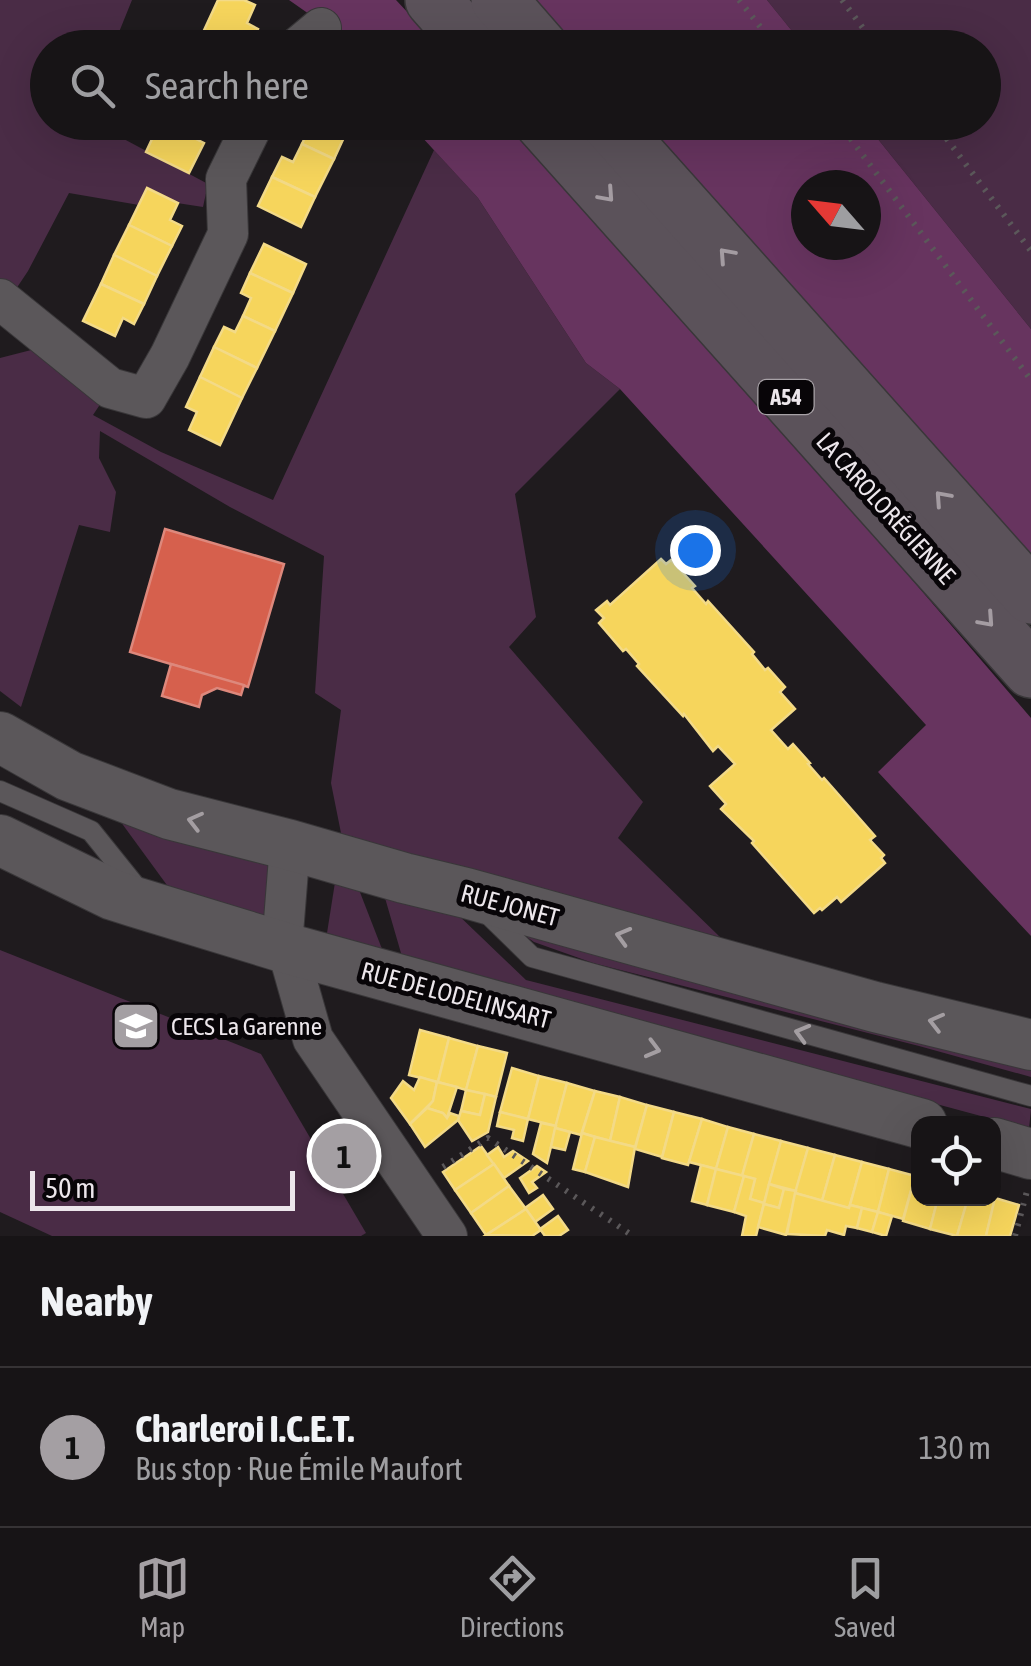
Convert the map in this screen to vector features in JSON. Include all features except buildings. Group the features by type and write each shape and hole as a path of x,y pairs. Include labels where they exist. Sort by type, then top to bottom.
{"highway":[{"path":"433,0 459,30"},
{"path":"499,0 525,30"},
{"name":"LA CAROLORÉGIENNE","path":"558,140 1031,670"},
{"name":"LA CAROLORÉGIENNE","path":"624,140 1031,596"}],"street":[{"path":"0,299 110,388 146,398 228,234 226,179 245,140"},
{"name":"RUE JONET","path":"0,737 69,776 169,814 1031,1045"},
{"name":"RUE DE LODELINSART","path":"0,840 113,895 153,908 911,1121"},
{"path":"290,845 283,933 313,1039 448,1236"},
{"path":"1001,1145 1031,1154"}],"lane":[{"path":"0,791 91,831 153,908"},
{"path":"466,892 532,958 1031,1096"}],"path":[{"path":"739,0 763,30"},
{"path":"842,0 864,30"},
{"path":"851,140 1031,380"},
{"path":"948,140 1031,251"},
{"path":"413,1188 488,1138 633,1236"},
{"path":"1014,1236 1031,1175"}],"shaded area":[{"path":"0,0 132,0 120,30 30,30 30,140 126,140 208,184 203,207 177,203 147,189 139,205 69,193 28,271 6,304 0,300"},
{"path":"289,0 396,0 424,30 324,30"},
{"path":"525,0 767,0 791,30 551,30"},
{"path":"767,0 1031,0 1031,329 879,140 1001,140 1001,30 791,30"},
{"path":"425,140 523,140 737,376 1031,718 1031,936 878,772 926,725 620,389 586,363 478,198"},
{"path":"644,140 879,140 1031,329 1031,560"},
{"path":"434,150 478,198 586,363 620,389 515,494 536,617 509,647 643,802 618,838 720,937 342,838 331,783 341,710 315,693 324,556 230,507 100,431 99,458 116,492 110,532 79,525 21,707 0,691 0,358 39,348 101,403 93,415 161,452 273,500"},
{"path":"115,814 272,857 264,927 180,903"},
{"path":"336,876 356,882 382,949 327,933"},
{"path":"383,891 453,910 526,980 1031,1109 1029,1129 1001,1121 1001,1116 981,1116 403,960"},
{"path":"524,935 1031,1064 1031,1077 593,963"},
{"name":"CECS La Garenne","path":"0,950 261,1054 366,1233 52,1236 0,1212"}],"place":[{"name":"CECS La Garenne","path":"136,1026"},
{"name":"Charleroi I.C.E.T.","path":"344,1156"}]}
